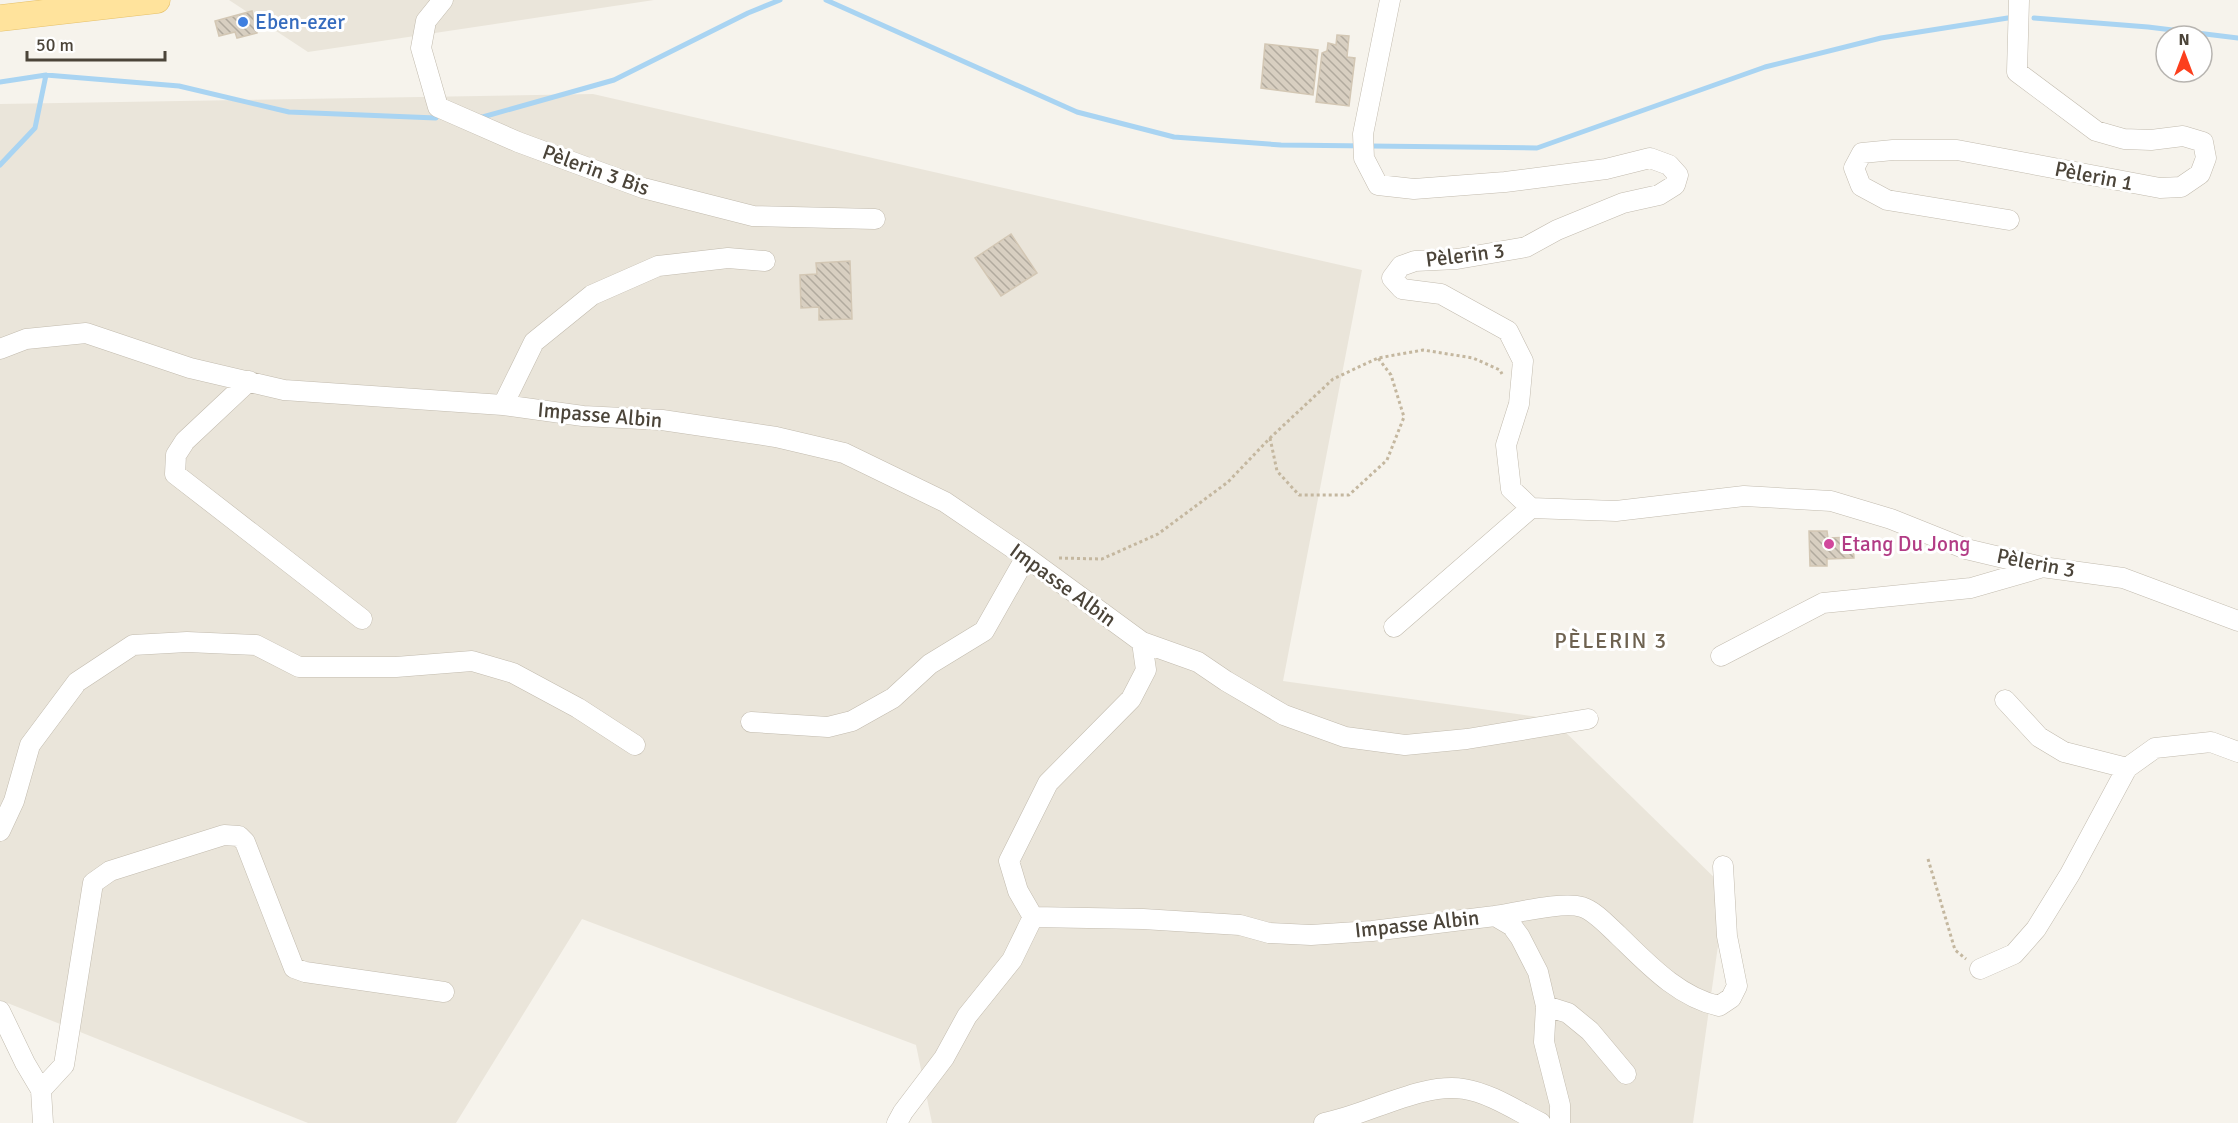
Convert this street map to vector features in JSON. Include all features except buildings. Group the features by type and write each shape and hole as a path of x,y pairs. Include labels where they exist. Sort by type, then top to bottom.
{"main road":[{"path":"0,18 157,0"}],"street":[{"name":"Pèlerin 3 Bis","path":"443,0 426,21 421,48 438,107 518,142 643,188 753,216 875,219"},
{"name":"Pèlerin 3","path":"1390,0 1364,134 1364,158 1378,185 1414,189 1505,182 1606,169 1650,158 1669,165 1677,175 1675,185 1659,195 1623,204 1557,230 1526,247 1457,259 1415,261 1401,266 1392,278 1402,289 1441,294 1508,332 1523,361 1519,404 1506,445 1511,489 1531,508 1616,511 1744,496 1831,501 1891,519 1966,549 2042,567 2123,578 2238,621"},
{"name":"Pèlerin 1","path":"2009,220 1887,200 1861,186 1854,168 1862,153 1893,150 1957,150 2160,188 2181,187 2200,174 2206,158 2202,142 2183,136 2151,140 2124,139 2096,131 2017,72 2019,0"},
{"path":"503,405 534,342 592,295 658,266 728,258 765,261"},
{"name":"Impasse Albin","path":"0,349 26,339 86,333 190,368 284,390 503,405 583,416 662,420 776,436 844,453 945,502 1026,556 1142,642 1197,662 1284,715 1345,737 1405,745 1467,739 1588,719"},
{"path":"249,381 185,441 176,455 175,474 362,619"},
{"path":"1394,627 1531,508"},
{"path":"751,722 828,727 852,721 893,698 930,664 984,631 1026,556"},
{"path":"1721,656 1823,603 1971,588 2042,567"},
{"path":"0,831 14,801 30,745 77,682 133,645 187,642 256,645 299,667 396,667 472,661 513,673 578,708 635,745"},
{"path":"897,1123 944,1058 967,1017 1012,960 1033,917 1018,891 1009,861 1048,783 1131,699 1146,670 1142,642"},
{"path":"2005,700 2039,737 2064,752 2127,768"},
{"path":"1980,969 2014,954 2036,929 2070,874 2127,768 2155,748 2211,742 2238,752"},
{"path":"41,1090 64,1065 93,883 110,871 224,835 239,836 245,842 294,968 305,972 444,992"},
{"path":"1495,916 1568,905 1583,907 1604,922 1665,980 1706,1004 1719,1006 1731,998 1737,986 1727,936 1722,866"},
{"name":"Impasse Albin","path":"1033,917 1240,925 1269,933 1311,935 1372,931 1495,916 1512,926 1538,972 1546,1006 1544,1042 1560,1105 1560,1123"},
{"path":"1546,1006 1568,1013 1590,1031 1626,1074"},
{"path":"0,1011 41,1090 43,1123"},
{"path":"1324,1123 1373,1110 1423,1092 1445,1088 1464,1089 1481,1094 1540,1123"}],"path":[{"path":"1058,558 1102,559 1158,534 1228,482 1270,438 1333,379 1378,358 1423,350 1473,357 1500,370 1519,404"},
{"path":"1270,438 1277,471 1299,495 1349,495 1387,460 1404,417 1391,375 1378,358"},
{"path":"1928,859 1955,950 1980,969"}],"shaded area":[{"path":"229,0 654,0 308,52"},
{"path":"593,94 1362,270 1283,681 1552,719 1726,889 1693,1123 932,1123 916,1045 582,919 456,1123 308,1123 0,1000 0,104"}],"waterway":[{"path":"479,118 614,80 748,13 780,0"},
{"path":"826,0 1077,112 1174,137 1281,145 1537,148 1765,67 1881,38 2014,17"},
{"path":"2034,18 2148,27 2238,38"},
{"path":"0,82 46,75 179,86 289,112 436,118"},
{"path":"0,165 35,128 46,75"}],"place":[{"name":"Eben-ezer","path":"243,22"},
{"name":"Etang Du Jong","path":"1829,544"}],"district":[{"name":"PÈLERIN 3","path":"1611,640"}]}
